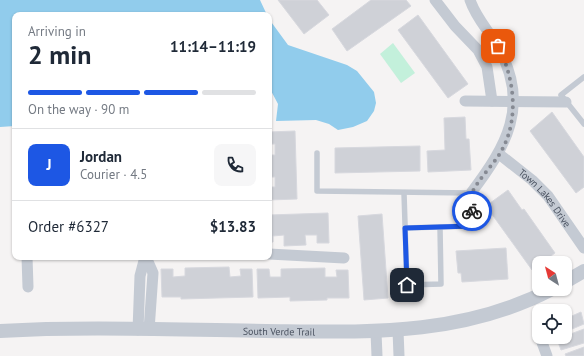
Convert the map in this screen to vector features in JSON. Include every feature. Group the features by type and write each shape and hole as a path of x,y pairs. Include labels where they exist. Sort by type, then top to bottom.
{"street":[{"path":"435,0 455,26 478,50 487,67 492,101"},
{"path":"470,0 475,15 504,58 509,73 513,101 511,125 499,154 471,194"},
{"path":"464,101 566,102"},
{"name":"Town Lakes Drive","path":"499,154 532,180 548,196 584,248"},
{"path":"272,254 344,258"},
{"path":"27,260 28,287"},
{"path":"143,330 140,276 145,260"},
{"path":"572,278 584,271"},
{"name":"South Verde Trail","path":"0,331 143,330 376,332 427,328 482,316 536,296"},
{"path":"398,330 399,356"},
{"path":"376,332 377,356"},
{"path":"543,344 547,356"}],"lane":[{"path":"583,121 561,95 584,77"},
{"path":"317,153 317,191 471,194 472,226 405,228"},
{"path":"404,193 407,285 441,284 440,227"}],"green space":[{"path":"393,43 415,73 401,83 380,54"}],"water":[{"path":"0,0 260,0 266,12 12,12 12,126 0,127"},
{"path":"272,23 288,45 347,65 357,71 374,92 376,103 374,111 367,121 353,127 338,130 329,124 316,120 276,121 278,104 272,93"}],"building":[{"path":"278,0 317,0 329,15 304,34"},
{"path":"371,0 406,0 411,6 347,51 332,29"},
{"path":"418,15 468,84 448,98 398,30"},
{"path":"552,112 584,157 584,187 576,193 530,131"},
{"path":"465,117 466,139 469,139 471,170 428,172 427,151 445,150 444,118"},
{"path":"295,131 297,199 272,200 272,187 275,187 275,177 272,177 272,155 275,155 275,144 272,144 272,132"},
{"path":"420,146 420,171 335,173 335,148"},
{"path":"508,190 522,210 524,209 555,253 551,256 532,256 532,270 486,206"},
{"path":"328,213 329,243 317,243 317,235 305,235 306,245 284,246 284,235 273,236 272,242 272,215"},
{"path":"382,214 388,298 364,300 358,216"},
{"path":"506,248 508,279 462,282 461,273 458,273 456,251"},
{"path":"229,267 230,277 241,276 240,269 252,269 253,297 181,299 181,297 162,297 161,269 173,269 173,277 185,276 185,268"},
{"path":"325,268 325,277 337,277 336,270 348,270 349,298 290,301 290,297 258,298 257,269 269,269 270,277 281,277 281,269"},
{"path":"581,312 584,324 572,329 572,316"},
{"path":"584,329 584,343 561,350 559,344 572,344 572,333"},
{"path":"584,347 584,356 566,356 565,354"}],"way so far":[{"path":"472,211 471,194 500,152 511,125 513,101 512,89 509,73 498,46"}],"route":[{"path":"407,285 405,228 472,226 472,211"}]}
